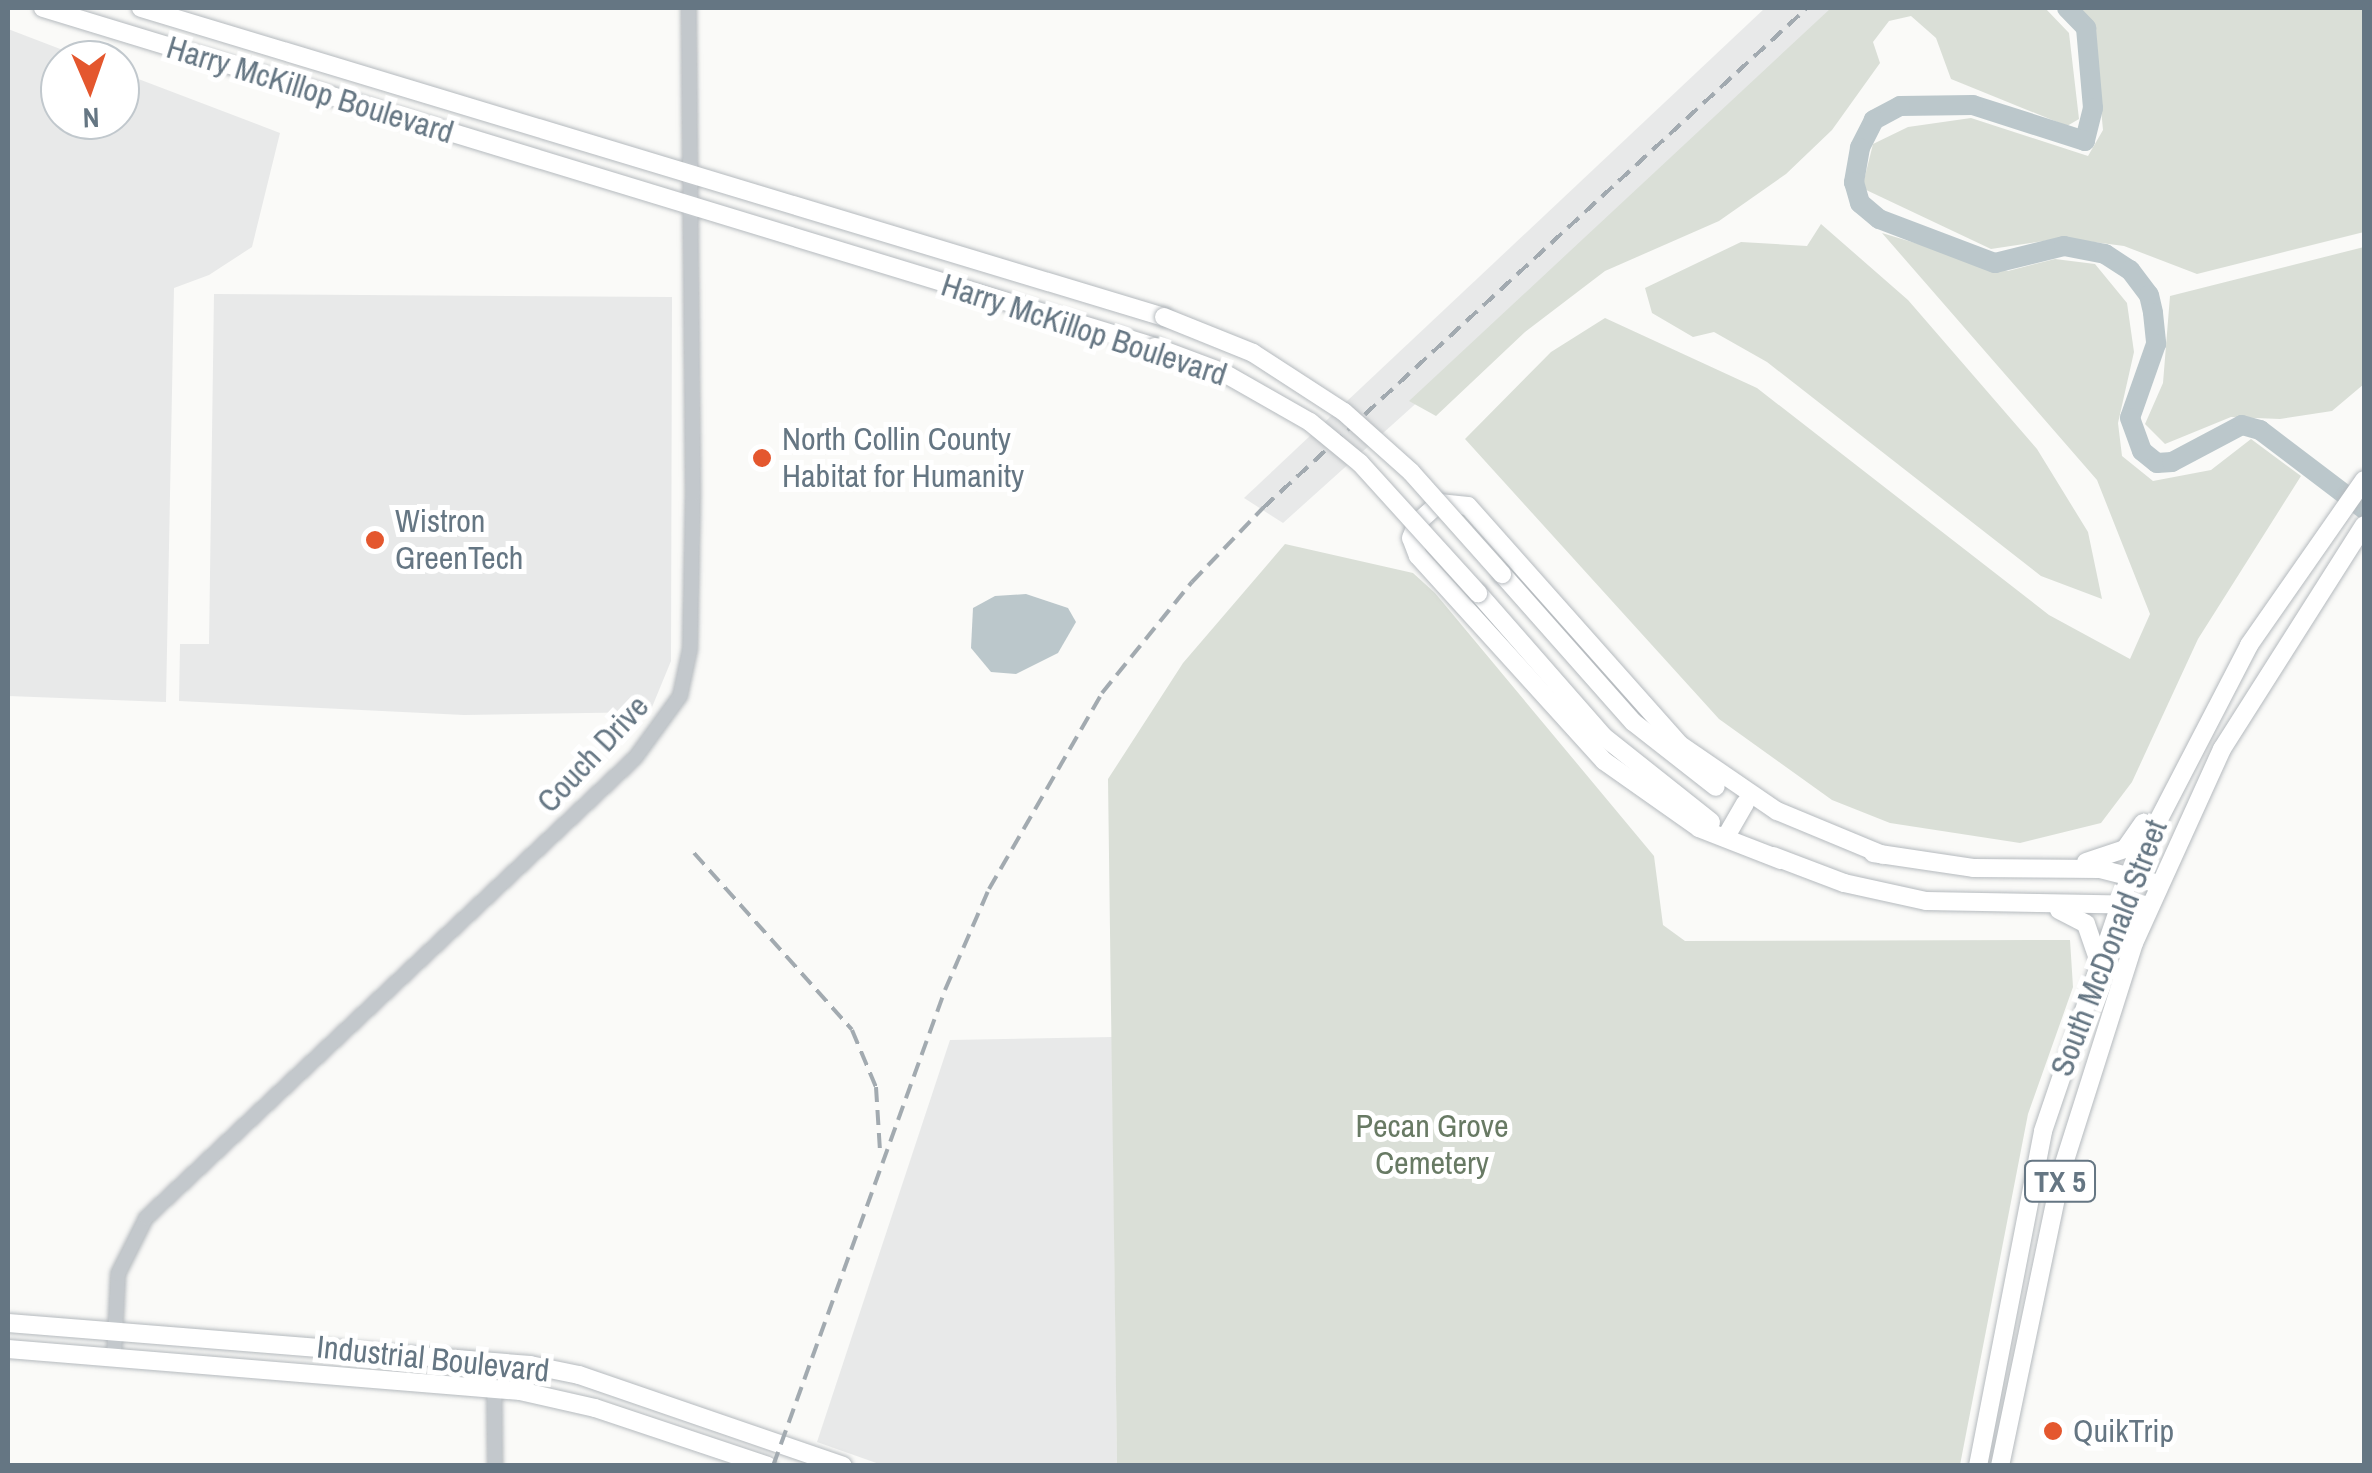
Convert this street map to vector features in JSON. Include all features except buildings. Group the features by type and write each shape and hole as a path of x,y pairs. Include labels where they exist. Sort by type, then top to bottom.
{"main road":[{"name":"Harry McKillop Boulevard","path":"43,8 1155,346 1224,372 1310,422 1378,482 1612,744 1728,833 1781,860 1898,896 2042,906 2150,905"},
{"name":"Harry McKillop Boulevard","path":"142,8 1164,317 1237,344 1320,394 1403,464 1634,722 1746,804 1788,826 1883,855 2131,873 2159,884"},
{"path":"284,82 294,54"},
{"name":"South McDonald Street","path":"1980,1458 2043,1132 2098,960 2131,873 2205,720 2328,528 2364,480"},
{"path":"1781,860 1699,828 1591,749 1418,556 1412,538 1417,523 1439,503 1468,506 1680,744 1778,811 1883,855"},
{"name":"South McDonald Street","path":"2002,1458 2076,1118 2150,905 2222,749 2364,525"},
{"path":"2026,868 2097,861 2125,850 2181,748 2205,720"},
{"path":"1728,833 1746,804"},
{"path":"2042,906 2082,919 2098,960"},
{"name":"Industrial Boulevard","path":"8,1323 494,1362 579,1375 843,1466"},
{"name":"Industrial Boulevard","path":"8,1349 495,1388 581,1404 768,1466"},
{"path":"1995,1373 2019,1377"},
{"path":"1980,1458 2002,1458"}],"street":[{"name":"Couch Drive","path":"114,1357 121,1265 146,1218 635,758 676,705 691,617 693,208 689,8"},
{"path":"494,1362 496,1466"}],"shaded area":[{"path":"1765,8 1856,8 1283,523 1244,498"},
{"path":"8,29 40,41 40,140 140,140 140,80 280,133 252,247 209,275 174,288 166,702 8,696"},
{"path":"214,294 672,297 671,661 650,712 464,715 179,701 180,644 209,644"},
{"path":"1026,594 1068,608 1076,622 1058,653 1016,674 991,672 971,648 973,608 995,596"},
{"path":"1112,1037 1117,1465 882,1465 817,1442 950,1040"}],"green space":[{"path":"1831,8 2045,8 2069,33 2079,119 2067,126 1951,79 1936,38 1911,16 1889,21 1873,42 1880,63 1832,130 1786,174 1719,221 1605,271 1525,332 1436,416 1409,401"},
{"path":"2081,8 2364,8 2364,232 2197,274 2124,246 2063,238 1991,249 1862,188 1873,144 1908,127 1971,118 2088,156 2103,130 2093,24"},
{"path":"1821,224 1908,300 2037,449 2088,532 2102,599 2041,576 1767,362 1714,332 1693,337 1652,313 1645,288 1741,242 1807,246"},
{"path":"1882,233 2008,271 2055,259 2095,264 2127,303 2134,352 2118,423 2122,456 2153,481 2211,470 2251,439 2301,476 2198,639 2132,782 2101,823 2020,843 1890,823 1832,800 1719,719 1465,439 1551,352 1605,318 1757,388 2049,615 2130,659 2150,614 2097,480"},
{"path":"2364,247 2364,384 2332,411 2280,419 2231,417 2165,444 2145,424 2163,383 2170,296"},
{"name":"Pecan Grove Cemetery","path":"1285,544 1413,573 1435,593 1654,856 1663,925 1685,941 2070,940 2073,987 2028,1114 1960,1465 1117,1465 1108,779 1183,663"}],"waterway":[{"path":"2067,8 2086,28 2093,108 2085,141 1973,105 1900,106 1874,120 1860,148 1854,182 1860,203 1879,219 1995,263 2064,246 2105,254 2130,270 2149,295 2153,313 2156,344 2130,418 2142,451 2157,463 2172,462 2242,425 2260,430 2364,509"}],"railway":[{"path":"773,1466 945,990 989,889 1102,693 1192,582 1263,508 1807,8"},
{"path":"694,853 852,1030 876,1087 880,1151"}],"place":[{"name":"North Collin County Habitat for Humanity","path":"762,458"},
{"name":"Wistron GreenTech","path":"375,540"},
{"name":"QuikTrip","path":"2053,1431"}]}
